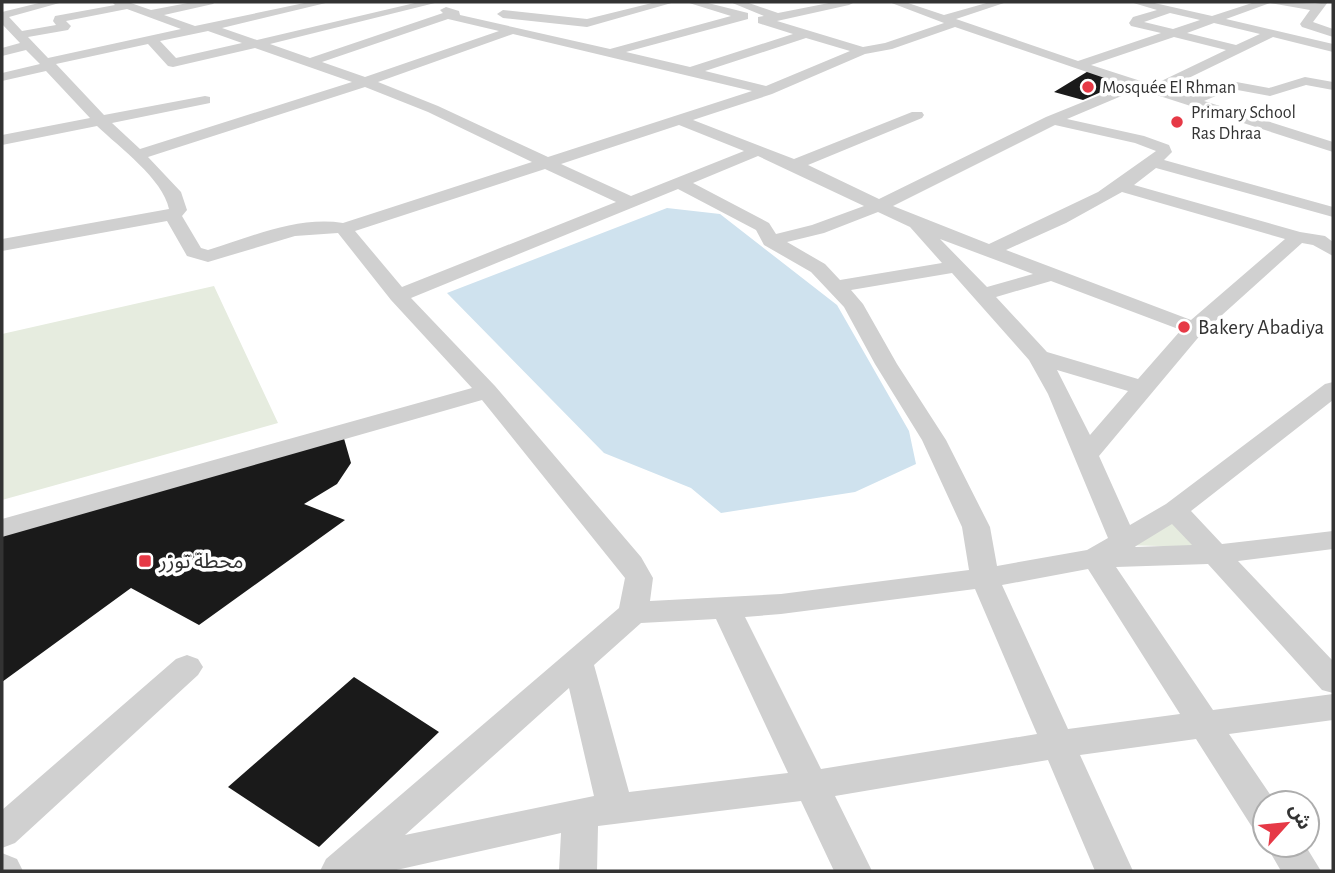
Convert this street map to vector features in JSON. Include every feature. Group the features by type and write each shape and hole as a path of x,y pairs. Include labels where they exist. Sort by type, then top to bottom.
{"street":[{"path":"2,245 172,215 178,210 174,196 138,155 49,64 15,35 2,16 57,2"},
{"path":"149,14 209,2"},
{"path":"2,77 294,5 324,2"},
{"path":"503,14 580,24 669,2"},
{"path":"692,2 862,51"},
{"path":"736,2 777,18"},
{"path":"762,20 849,2"},
{"path":"895,2 1333,147"},
{"path":"344,229 766,91 862,51 888,46 1001,2"},
{"path":"1136,2 1333,48"},
{"path":"1197,2 1135,21 1140,25 1236,49"},
{"path":"1079,65 1265,2"},
{"path":"1275,2 1316,9 1333,21"},
{"path":"152,40 177,68 424,3 455,13 308,62"},
{"path":"2,51 15,35 64,27 59,19 122,4 257,45 365,82 433,110 631,203"},
{"path":"475,22 536,5"},
{"path":"1316,9 1307,25 1333,33"},
{"path":"449,16 691,71 766,91"},
{"path":"610,53 744,16"},
{"path":"138,155 365,82 511,31"},
{"path":"691,71 807,33"},
{"path":"1155,89 1272,33"},
{"path":"1194,100 1234,85 1270,92 1305,81 1333,86"},
{"path":"771,241 818,229 879,206 1051,120 1139,84"},
{"path":"2,140 103,122 201,95 238,123"},
{"path":"794,165 917,115"},
{"path":"680,120 794,165 910,221 1194,328"},
{"path":"991,250 1077,211 1119,186 1164,152 1163,148 1139,139 1051,120"},
{"path":"398,296 757,150"},
{"path":"1153,162 1333,212"},
{"path":"679,183 763,227 771,241 818,268 853,304 886,364 934,440 976,527 984,576 1114,871"},
{"path":"1119,186 1298,237 1318,240 1333,250"},
{"path":"172,215 199,256 208,256 302,230 335,226 344,229 398,296 487,391 631,564 639,578 633,613 342,868"},
{"path":"910,221 958,266 1039,357 1060,394 1124,543"},
{"path":"1087,454 1194,328 1298,237"},
{"path":"838,286 958,266"},
{"path":"984,294 1054,274"},
{"path":"1039,357 1143,388"},
{"path":"1095,558 1175,510 1333,388"},
{"path":"2,528 487,391"},
{"path":"1301,412 1333,403"},
{"path":"1175,510 1333,681"},
{"path":"633,613 794,602 1056,567 1095,558 1218,554 1333,540"},
{"path":"1095,558 1251,795"},
{"path":"726,608 814,785 853,871"},
{"path":"578,662 615,808"},
{"path":"2,832 187,667"},
{"path":"342,868 580,813 814,785 1060,744 1333,707"},
{"path":"578,871 580,813"}],"shaded area":[{"path":"214,286 278,423 2,500 2,334"},
{"path":"1170,517 1201,547 1118,545"}],"water":[{"path":"667,208 720,214 837,305 909,431 916,464 855,492 721,513 691,488 604,453 447,293"}],"building":[{"name":"Mosquée El Rhman","path":"1090,70 1126,81 1083,100 1054,92"},
{"name":"محطة توزر","path":"343,435 351,463 337,484 304,504 345,520 199,625 131,588 2,682 2,534"},
{"path":"354,677 439,732 319,847 228,787"}],"place":[{"name":"Mosquée El Rhman","path":"1088,87"},
{"name":"Primary School Ras Dhraa","path":"1177,122"},
{"name":"Bakery Abadiya","path":"1184,327"},
{"name":"محطة توزر","path":"145,561"}]}
